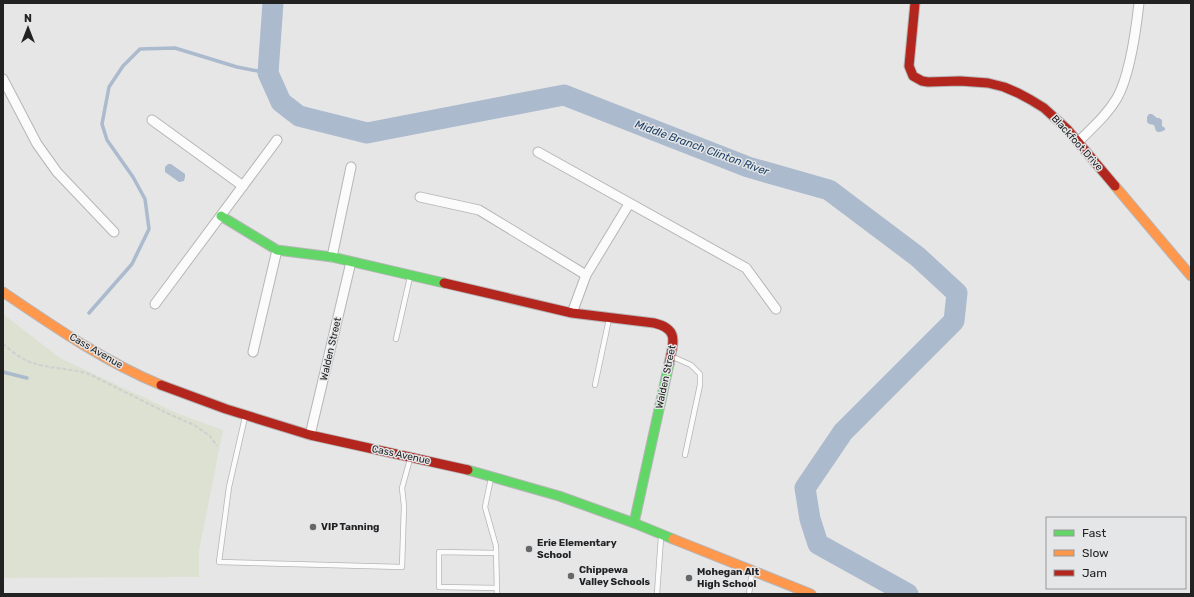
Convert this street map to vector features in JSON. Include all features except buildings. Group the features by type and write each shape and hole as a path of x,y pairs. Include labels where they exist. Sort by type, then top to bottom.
{"street":[{"name":"Blackfoot Drive","path":"915,3 909,66 913,76 922,81 971,81 993,84 1016,91 1049,111 1066,128 1191,276"},
{"path":"1078,142 1109,111 1117,98 1128,68 1139,3"},
{"path":"3,81 37,144 57,172 114,232"},
{"path":"152,120 243,186"},
{"path":"155,304 277,140"},
{"path":"538,152 746,268 776,309"},
{"path":"332,257 351,166"},
{"path":"420,197 479,210 586,274"},
{"path":"572,313 586,274 629,204"},
{"name":"Walden Street","path":"221,216 277,250 332,257 572,313 654,323 670,329 673,336 671,356 634,523"},
{"path":"253,352 277,250"},
{"name":"Walden Street","path":"310,435 351,262"},
{"name":"Cass Avenue","path":"3,292 97,353 180,393 310,435 461,468 558,496 634,523 811,594"}],"lane":[{"path":"396,339 410,276"},
{"path":"595,385 610,318"},
{"path":"671,356 692,365 700,374 700,385 685,455"},
{"path":"245,415 229,487 219,562 402,567 404,506 402,488 410,457"},
{"path":"492,477 485,507 496,546 497,594"},
{"path":"657,594 662,535"},
{"path":"496,553 439,552 440,587 497,588"},
{"path":"749,594 752,571"}],"path":[{"path":"3,344 17,355 32,362 89,374 169,414 194,424 210,436 217,446"}],"shaded area":[{"path":"3,314 60,358 179,414 223,430 199,551 199,577 3,578"}],"water":[{"path":"1149,114 1152,114 1162,120 1162,126 1165,130 1158,132 1156,131 1154,125 1147,122 1147,117"},
{"path":"168,164 171,164 185,174 184,181 179,182 165,172 165,167"}],"waterway":[{"name":"Middle Branch Clinton River","path":"273,3 268,73 281,102 299,116 367,133 564,95 748,167 829,190 918,257 957,293 954,321 843,432 805,488 810,519 818,544 908,594"},
{"path":"89,313 132,264 149,229 145,199 133,177 107,140 102,124 109,87 123,66 140,49 175,48 237,67 268,73"},
{"path":"3,372 27,378"}],"traffic: fast":[{"path":"221,216 277,250 332,257 444,283"},
{"path":"634,523 669,364"},
{"path":"468,470 559,496 634,523 673,539"}],"traffic: slow":[{"path":"1115,186 1191,276"},
{"path":"3,292 60,330 120,366 161,385"},
{"path":"673,539 811,594"}],"traffic: jam":[{"path":"915,3 909,66 913,76 922,81 928,82 960,81 988,83 1004,87 1031,100 1044,108 1067,129 1115,186"},
{"path":"444,283 572,313 654,323 668,329 673,338 669,364"},
{"path":"161,385 226,409 310,435 468,470"}],"place":[{"name":"VIP Tanning","path":"313,527"},
{"name":"Erie Elementary School","path":"529,549"},
{"name":"Chippewa Valley Schools","path":"571,576"},
{"name":"Mohegan Alt High School","path":"689,578"}]}
